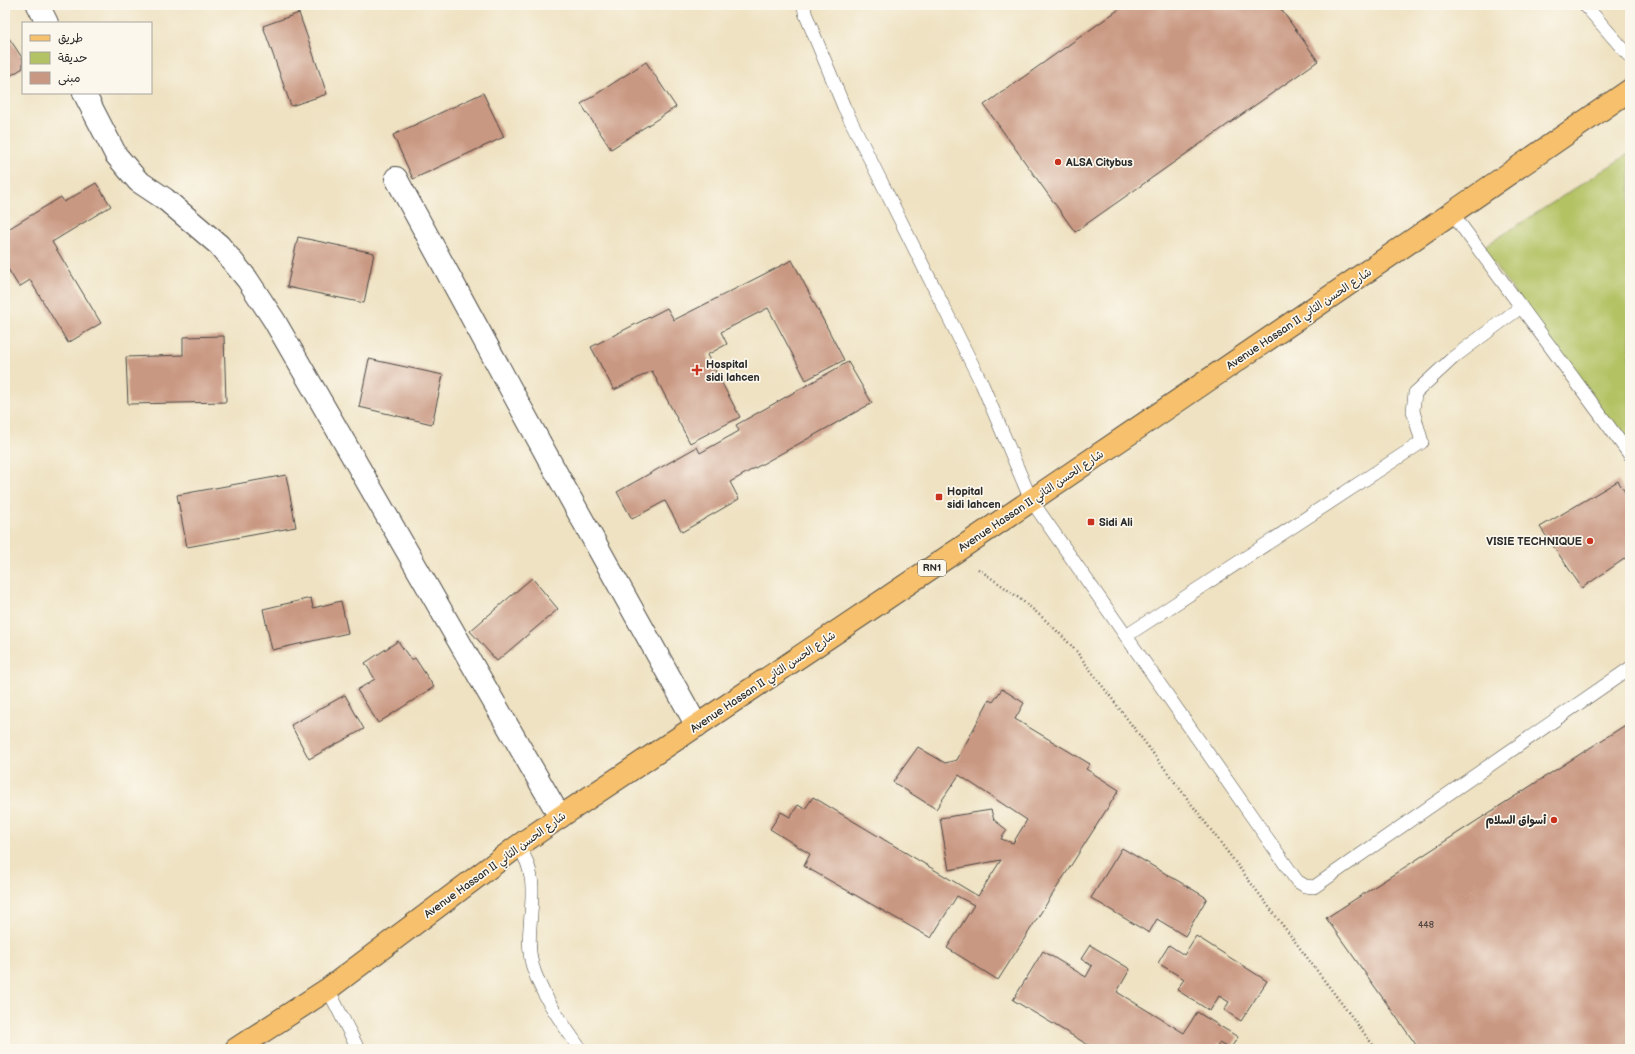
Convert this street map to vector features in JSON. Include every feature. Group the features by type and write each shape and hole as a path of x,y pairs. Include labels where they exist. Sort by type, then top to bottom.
{"main road":[{"name":"Avenue Hassan II شارع الحسن الثاني","path":"236,1049 328,989 518,846 560,817 954,553 1630,90"}],"street":[{"path":"38,5 46,22"},
{"path":"85,94 116,155 138,181 165,199 202,229 234,261 248,279 290,347 560,817"},
{"path":"396,178 552,465 697,726"}],"lane":[{"path":"804,5 805,13 844,107 982,384 1031,500 1297,881 1305,886 1314,886 1630,668"},
{"path":"1585,5 1630,57"},
{"path":"1452,213 1630,455"},
{"path":"1126,636 1422,442 1413,411 1415,393 1454,358 1521,307"},
{"path":"518,846 527,857 532,877 533,889 530,936 532,964 546,998 580,1049"},
{"path":"328,989 358,1049"}],"path":[{"path":"954,553 1031,606 1049,622 1076,651 1376,1049"}],"green space":[{"path":"1630,153 1630,449 1482,248"}],"building":[{"path":"1125,5 1248,5 1251,9 1257,5 1278,5 1318,61 1075,232 984,105"},
{"path":"299,13 327,94 291,106 263,26"},
{"path":"5,32 22,58 22,69 5,79"},
{"path":"646,62 676,107 611,149 581,104"},
{"path":"483,93 504,137 413,179 393,135"},
{"path":"96,183 111,206 52,242 101,323 68,343 30,280 19,287 5,264 5,231 61,197 64,202"},
{"path":"298,237 374,253 364,303 287,287"},
{"path":"792,260 844,360 806,380 768,308 721,332 727,344 707,355 740,417 690,443 652,371 614,390 591,347 667,308 674,320"},
{"path":"224,336 226,402 128,404 126,357 183,355 183,337"},
{"path":"369,359 443,375 432,424 359,407"},
{"path":"848,362 872,403 730,482 739,499 682,532 665,501 632,519 617,492 697,447 700,453 739,431 736,425"},
{"path":"286,475 296,527 187,547 177,495"},
{"name":"VISIE TECHNIQUE","path":"1618,481 1630,500 1630,555 1582,588 1540,527"},
{"path":"532,578 558,609 497,661 470,631"},
{"path":"311,598 313,608 341,601 348,633 272,650 263,609"},
{"path":"398,641 411,660 415,658 434,687 378,723 357,690 375,679 365,663"},
{"path":"1002,689 1024,703 1015,719 1090,764 1086,769 1119,790 998,980 947,948 974,905 957,896 931,938 804,866 810,854 770,829 781,812 790,817 798,805 805,809 813,797 978,896 1001,860 949,870 940,818 991,810 994,820 1007,830 1001,839 1013,843 1027,820 959,775 936,809 893,782 918,747 945,763 957,760 989,700 993,702"},
{"path":"345,695 364,729 309,759 291,725"},
{"name":"أسواق السلام","path":"1630,722 1630,1049 1419,1049 1326,918"},
{"path":"1122,848 1207,898 1185,936 1157,919 1149,933 1091,898"},
{"path":"1196,936 1267,981 1241,1021 1224,1010 1229,1002 1219,996 1210,1011 1177,990 1184,979 1158,963 1169,945 1184,955"},
{"path":"1090,945 1130,969 1117,992 1184,1033 1197,1012 1238,1037 1230,1049 1219,1043 1216,1049 1095,1049 1013,1000 1043,951 1086,977 1092,966 1081,959"}],"place":[{"name":"ALSA Citybus","path":"1058,162"},
{"name":"Hospital sidi lahcen","path":"697,370"},
{"name":"Hopital sidi lahcen","path":"939,497"},
{"name":"Sidi Ali","path":"1091,522"},
{"name":"VISIE TECHNIQUE","path":"1590,541"},
{"name":"أسواق السلام","path":"1554,820"}]}
